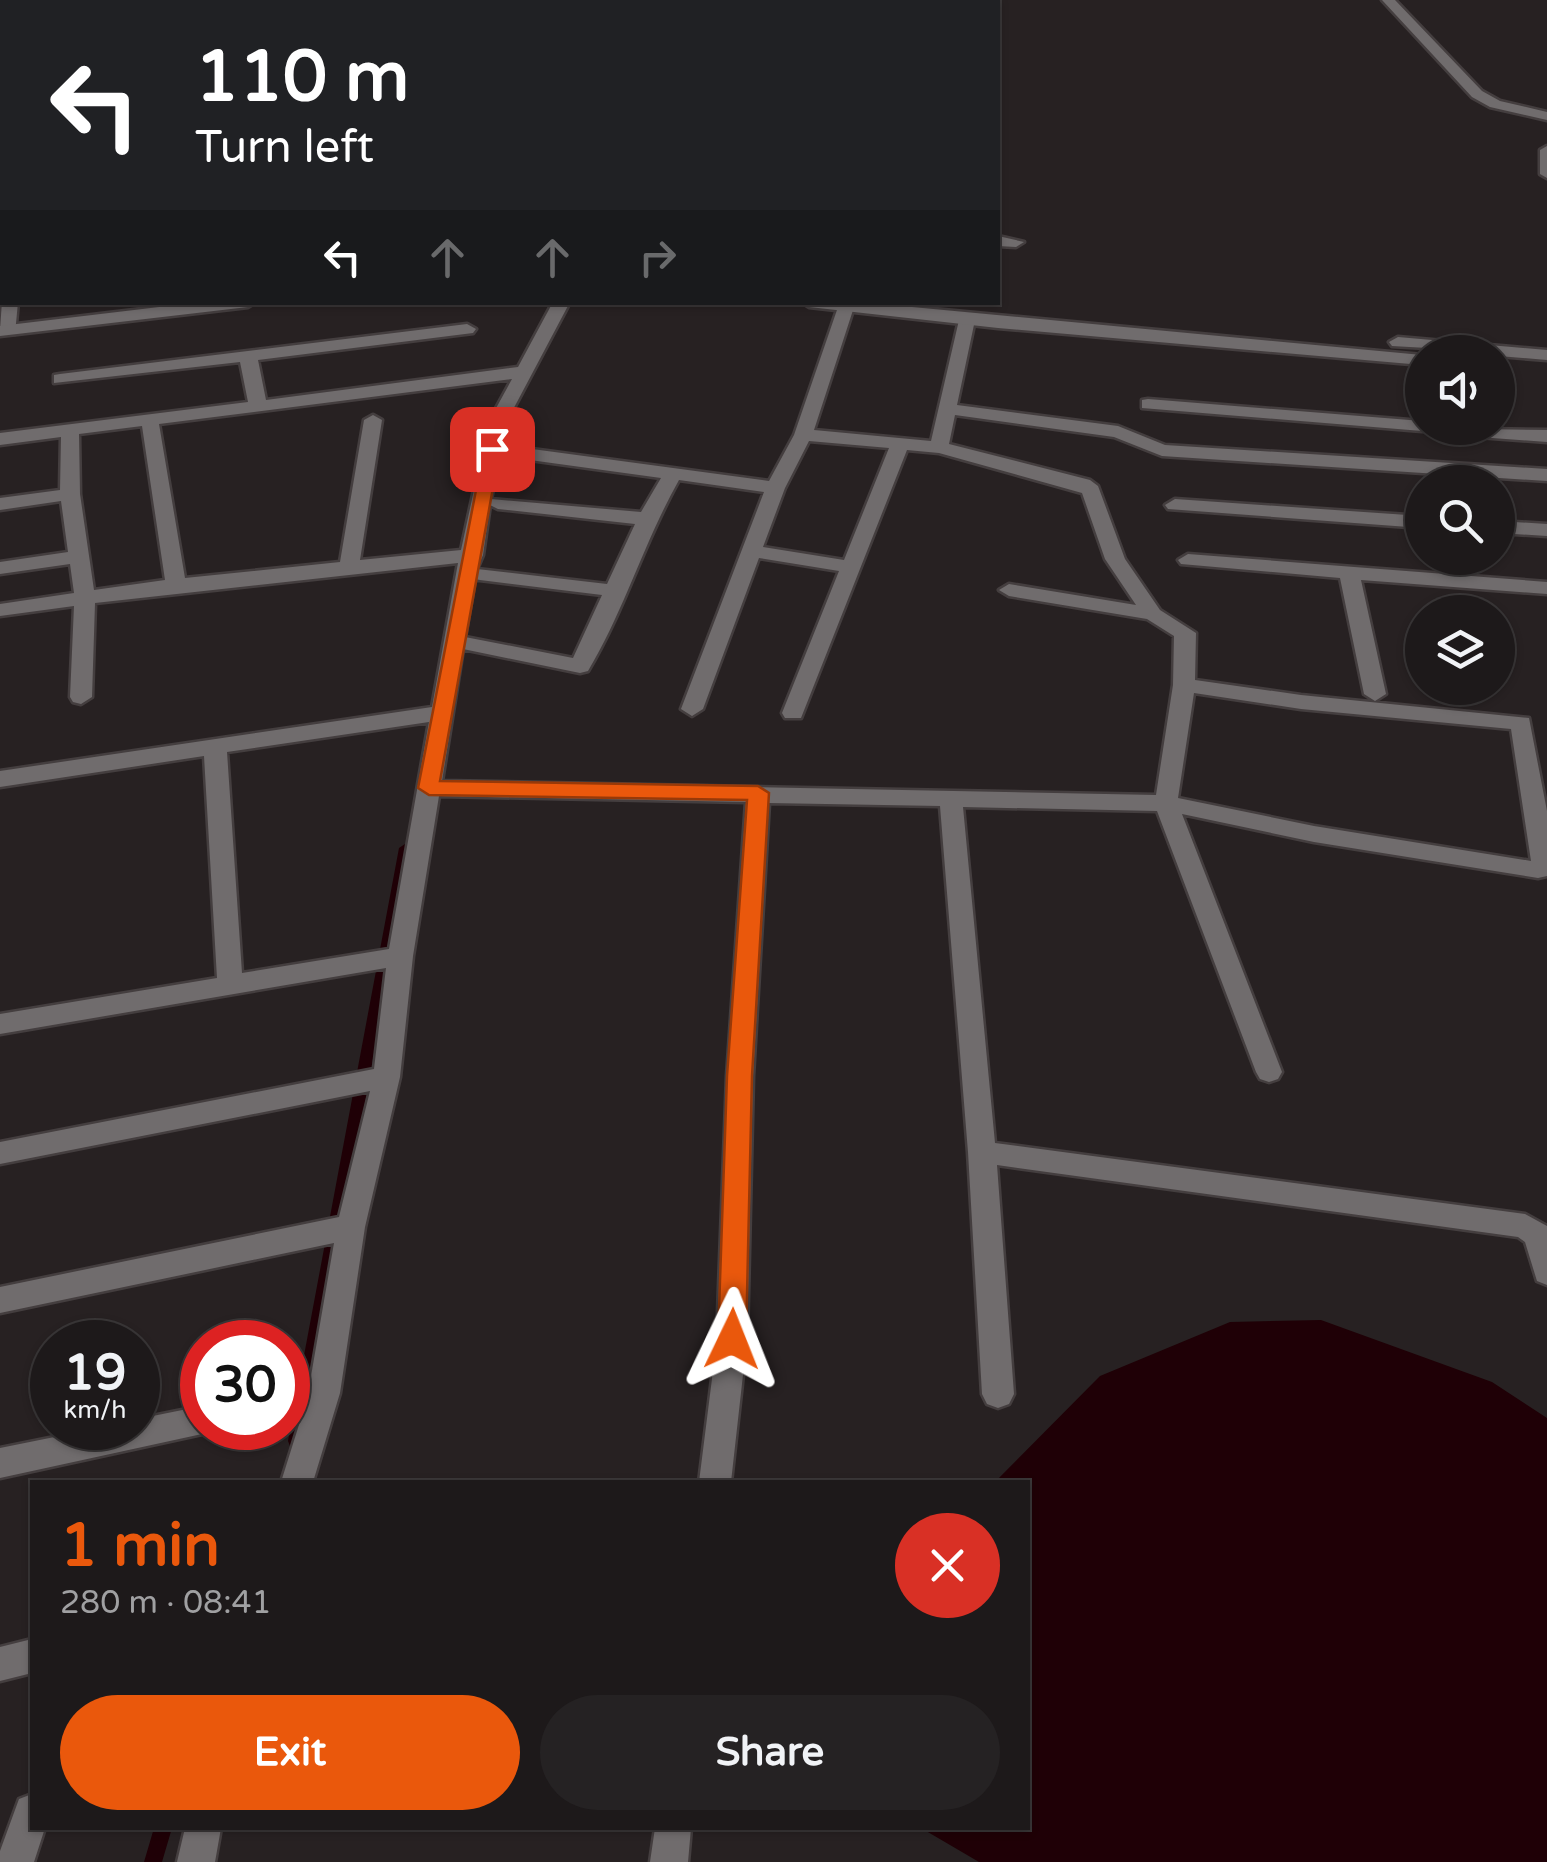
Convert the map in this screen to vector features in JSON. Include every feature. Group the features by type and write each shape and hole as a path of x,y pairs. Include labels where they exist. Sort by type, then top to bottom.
{"street":[{"path":"1388,0 1477,94 1495,104 1547,116"},
{"path":"1547,150 1547,174"},
{"path":"1000,241 1016,242"},
{"path":"6,318 86,305"},
{"path":"6,318 203,305"},
{"path":"298,1480 324,1393 352,1227 387,1077 400,956 441,713 454,641 476,565 498,420 560,305"},
{"path":"831,305 966,320 1081,323 1547,355"},
{"path":"964,305 1081,323 1405,358"},
{"path":"692,709 776,488 803,434 846,307"},
{"path":"938,447 966,320"},
{"path":"60,379 467,329"},
{"path":"248,356 258,406"},
{"path":"1515,368 1547,371"},
{"path":"0,439 524,372"},
{"path":"1148,404 1405,425"},
{"path":"947,410 1118,432 1162,450 1547,475"},
{"path":"349,568 373,420"},
{"path":"150,422 176,586"},
{"path":"70,430 70,494 85,598 80,697"},
{"path":"803,434 938,447 1083,484 1091,490 1115,559 1153,614"},
{"path":"1515,434 1547,436"},
{"path":"793,713 898,446"},
{"path":"492,449 776,488"},
{"path":"454,641 580,666 647,520 672,476"},
{"path":"0,504 70,494"},
{"path":"498,503 647,520"},
{"path":"1175,506 1405,521"},
{"path":"1515,528 1547,530"},
{"path":"752,551 851,567"},
{"path":"0,568 79,557"},
{"path":"1188,560 1547,588"},
{"path":"0,610 349,568 476,565 616,591"},
{"path":"1349,572 1375,694"},
{"path":"1010,590 1153,614 1185,633 1184,685 1166,803 1269,1072"},
{"path":"429,788 1166,803 1314,834 1538,870 1544,864 1521,723 1302,702 1184,685"},
{"path":"0,779 441,713"},
{"path":"216,745 230,985"},
{"path":"714,1480 732,1339 740,1076 758,793"},
{"path":"951,798 982,1152 998,1394"},
{"path":"0,1024 400,956"},
{"path":"0,1153 387,1077"},
{"path":"982,1152 1524,1226 1538,1236 1547,1272"},
{"path":"0,1300 352,1227"},
{"path":"310,1396 324,1393"},
{"path":"0,1463 180,1425"},
{"path":"0,1664 30,1656"},
{"path":"15,1862 30,1818"},
{"path":"196,1862 203,1830"},
{"path":"670,1862 674,1830"}],"shaded area":[{"path":"1321,1320 1492,1382 1547,1418 1547,1862 979,1862 924,1830 1030,1830 1030,1480 997,1480 1100,1376 1230,1322"}],"waterway":[{"path":"310,1365 405,848"},
{"path":"153,1862 162,1830"}],"route":[{"path":"492,449 473,555 463,588 429,788 758,793 740,1076 732,1339"}]}
